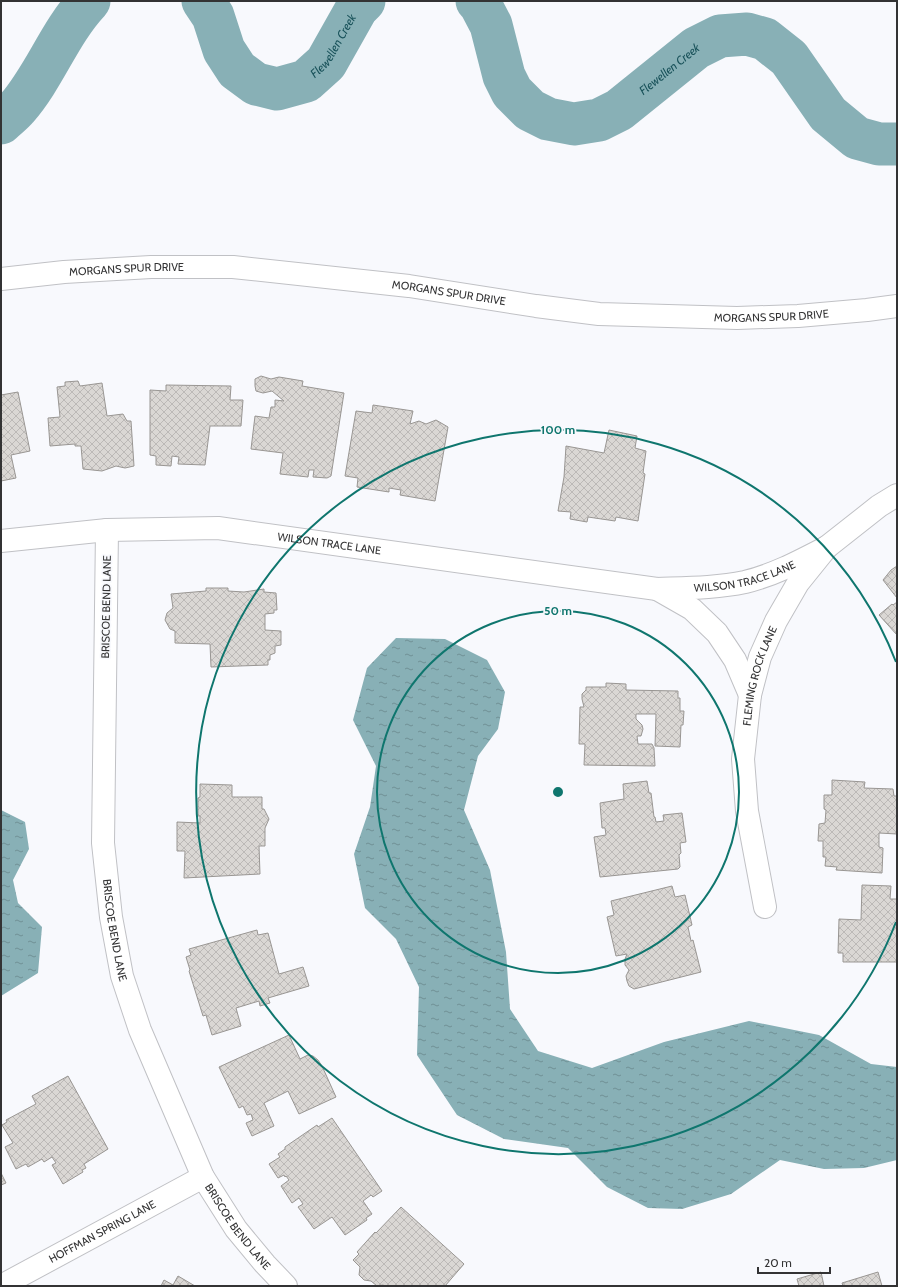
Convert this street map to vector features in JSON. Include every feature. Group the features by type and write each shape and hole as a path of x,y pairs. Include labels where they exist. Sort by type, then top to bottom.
{"street":[{"name":"MORGANS SPUR DRIVE","path":"1,279 64,272 143,267 233,267 409,286 598,314 737,318 798,316 897,306"},
{"name":"FLEMING ROCK LANE","path":"765,907 747,811 743,759 750,695 760,657 776,621 798,583 827,548 879,506 897,495"},
{"name":"WILSON TRACE LANE","path":"1,542 107,530 218,528 657,589 704,587 745,582 785,569 827,548"},
{"name":"BRISCOE BEND LANE","path":"107,530 103,843 111,917 122,976 140,1030 203,1177 236,1228 265,1264 286,1286"},
{"name":"WILSON TRACE LANE","path":"657,589 692,609 717,633 735,660 750,695"},
{"name":"HOFFMAN SPRING LANE","path":"1,1286 203,1177"}],"water":[{"path":"396,638 445,639 487,660 505,692 498,729 478,756 464,810 490,870 506,952 510,1009 538,1051 592,1068 664,1042 749,1021 819,1035 871,1064 897,1067 897,1160 864,1168 824,1169 780,1160 731,1194 682,1209 648,1208 607,1187 568,1148 504,1139 457,1115 417,1055 419,987 396,939 365,908 354,854 370,807 376,766 353,720 367,668"},
{"path":"1,810 25,822 29,849 13,880 18,903 42,927 38,973 1,996"}],"building":[{"path":"261,376 271,379 279,377 303,381 302,386 344,393 331,476 327,478 313,477 314,470 309,470 308,477 280,474 283,453 251,449 255,416 269,418 271,407 275,407 275,400 284,401 272,391 263,393 256,391 255,379"},
{"path":"78,381 80,386 102,383 107,416 123,414 127,421 131,421 134,466 125,468 116,466 102,471 83,469 81,446 75,446 75,444 50,446 48,418 60,417 57,387 65,386 65,382"},
{"path":"166,385 231,386 230,400 243,400 241,426 210,426 205,465 178,464 179,457 172,456 171,466 156,465 156,456 150,455 150,390 166,391"},
{"path":"18,392 30,451 11,455 16,478 1,481 1,395"},
{"path":"373,405 413,411 410,424 419,421 426,424 436,420 448,427 435,501 400,495 401,490 389,488 389,492 357,487 358,478 345,476 356,411 372,413"},
{"path":"609,430 637,436 635,448 646,451 643,473 645,474 638,521 616,517 615,521 588,517 587,522 570,519 571,512 558,511 564,477 566,446 604,453"},
{"path":"897,566 897,598 883,580 891,570"},
{"path":"206,588 228,588 228,591 244,592 264,589 264,592 276,593 277,610 274,610 274,613 265,614 265,630 281,631 281,645 275,646 275,653 270,655 268,665 211,667 210,644 175,643 175,631 170,629 165,620 167,613 173,608 171,594 206,591"},
{"path":"897,602 897,635 879,615 892,604 893,605"},
{"path":"606,683 626,684 626,690 678,691 678,698 680,698 680,711 684,711 683,725 681,725 680,747 655,746 656,714 636,714 636,719 642,725 643,729 641,736 637,736 638,744 652,744 654,748 655,766 584,765 585,744 579,744 580,707 584,707 582,694 586,690 586,687 606,687"},
{"path":"832,780 865,782 864,788 893,789 894,796 897,796 897,834 879,833 879,847 883,848 882,873 836,870 837,867 825,866 826,857 823,857 823,841 818,841 819,824 825,823 826,810 824,809 824,795 832,795"},
{"path":"647,781 649,793 651,793 656,822 664,821 663,815 682,813 686,842 680,843 680,867 678,869 600,877 594,837 606,835 605,828 602,828 600,803 624,799 623,784"},
{"path":"200,784 232,785 232,797 262,797 262,809 264,809 269,819 265,828 265,846 259,846 260,874 184,878 185,851 177,851 177,822 200,823 200,816 198,816 198,798 200,797"},
{"path":"862,885 891,886 890,899 897,899 897,962 843,962 843,953 838,953 839,919 861,920"},
{"path":"672,886 675,897 685,895 692,925 688,927 701,972 634,989 629,986 626,976 629,970 625,965 627,954 616,956 607,917 614,915 611,901"},
{"path":"257,930 258,935 268,933 279,974 303,967 309,986 268,998 270,1003 260,1006 259,1001 236,1008 241,1026 212,1035 206,1015 203,1016 189,971 186,957 191,955 189,949"},
{"path":"289,1035 300,1059 308,1055 313,1056 318,1060 336,1097 299,1114 288,1091 264,1103 274,1126 252,1136 246,1123 253,1120 251,1114 247,1115 243,1106 239,1108 219,1067"},
{"path":"68,1076 108,1149 84,1164 86,1168 82,1170 83,1172 63,1184 52,1165 56,1163 52,1157 44,1162 42,1159 28,1167 26,1164 16,1169 5,1147 13,1143 2,1125 7,1122 6,1120 36,1104 32,1096"},
{"path":"332,1118 382,1191 373,1197 371,1195 363,1201 372,1214 366,1218 367,1220 345,1235 332,1217 314,1229 298,1207 303,1204 299,1198 292,1203 281,1186 289,1180 284,1175 278,1178 269,1164 280,1157 278,1154 285,1149 285,1147 317,1125 318,1127"},
{"path":"1,1173 6,1183 1,1185"},
{"path":"401,1207 464,1264 445,1286 377,1286 371,1281 364,1280 359,1275 360,1267 353,1260 359,1254 357,1252"},
{"path":"821,1272 824,1286 799,1286 797,1279"},
{"path":"878,1272 882,1286 843,1286 842,1283"},
{"path":"178,1276 195,1286 161,1286 164,1280 173,1285"}],"waterway":[{"name":"Flewellen Creek","path":"1,123 27,96 60,40 78,13 89,1"},
{"name":"Flewellen Creek","path":"203,1 213,16 224,50 237,70 256,84 277,89 306,81 326,63 357,8 364,1"},
{"name":"Flewellen Creek","path":"477,1 491,25 504,76 512,92 530,110 548,119 574,124 599,120 619,110 696,48 720,36 747,34 765,39 789,58 828,114 857,138 879,144 897,144"}]}
